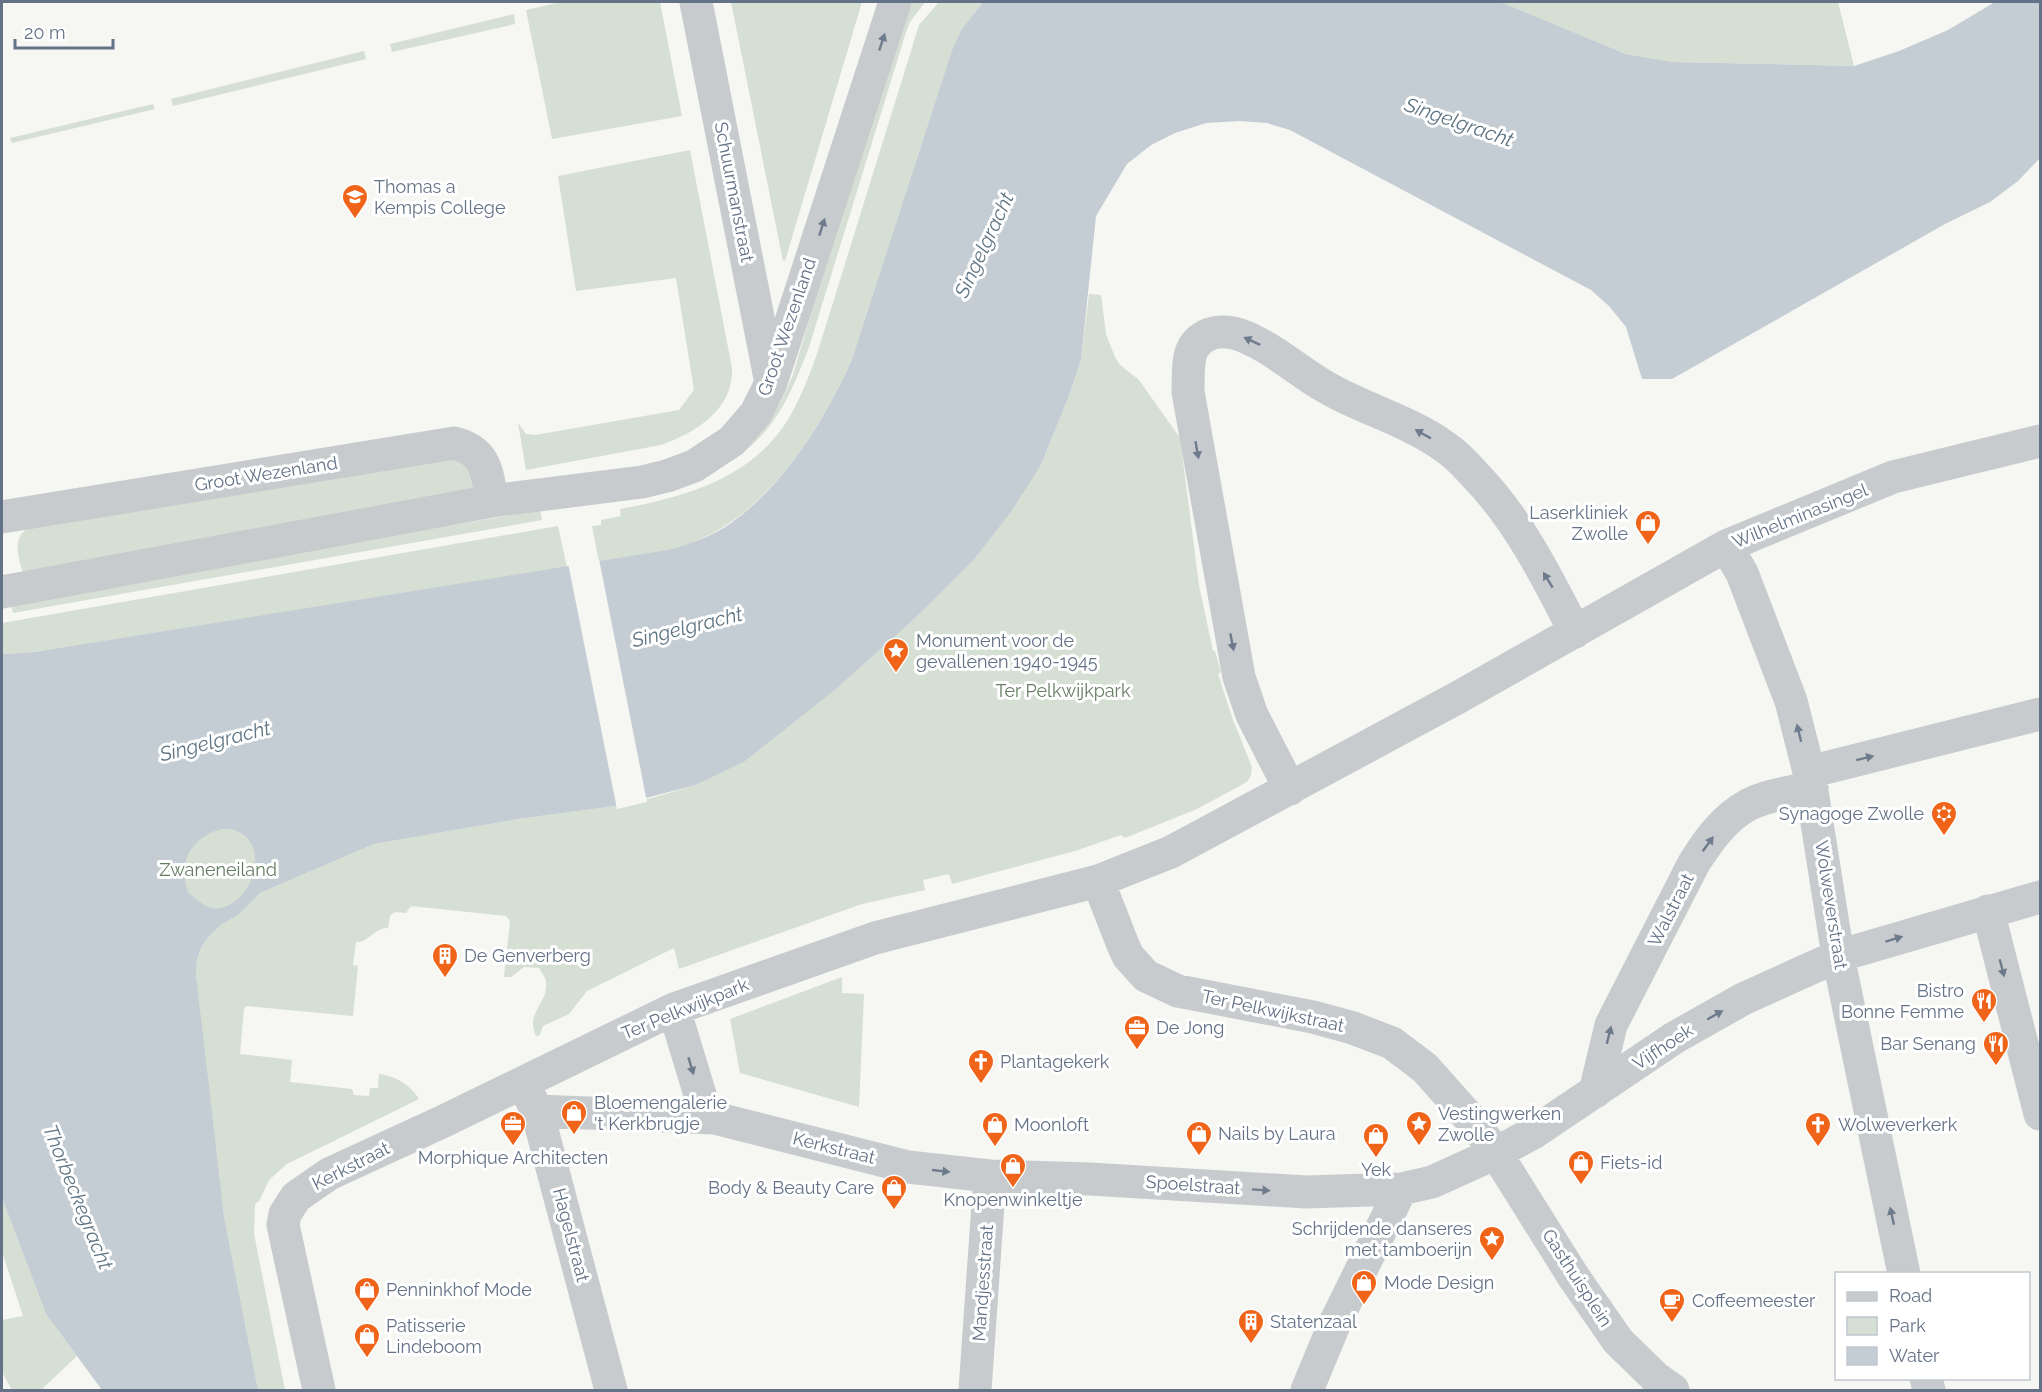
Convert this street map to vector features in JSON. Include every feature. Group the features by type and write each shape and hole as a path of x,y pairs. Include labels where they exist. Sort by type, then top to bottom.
{"street":[{"name":"Schuurmanstraat","path":"696,2 764,336 771,383"},
{"name":"Groot Wezenland","path":"2,592 492,501 642,482 694,466 732,441 756,413 771,383 895,2"},
{"path":"1290,789 1252,715 1239,677 1188,392 1191,349 1200,339 1212,333 1228,332 1253,340 1330,390 1414,429 1445,447 1476,475 1507,511 1575,632"},
{"name":"Wilhelminasingel","path":"1575,632 1726,546 1893,477 2040,441"},
{"name":"Groot Wezenland","path":"2,517 454,443 465,445 483,461 492,501"},
{"name":"Wolweverstraat","path":"1726,546 1742,573 1791,701 1810,780 1838,956 1904,1272"},
{"name":"Ter Pelkwijkpark","path":"530,1097 674,1010 875,938 1098,881 1171,852 1575,632"},
{"name":"Walstraat","path":"1595,1092 1611,1025 1689,874 1706,844 1722,825 1749,804 1810,780 2040,714"},
{"name":"Ter Pelkwijkstraat","path":"1098,881 1128,956 1146,976 1178,991 1313,1017 1353,1028 1392,1043 1425,1068 1473,1122 1496,1153"},
{"name":"Vijfhoek","path":"1496,1153 1533,1133 1674,1038 1743,999 1838,956 2040,897"},
{"path":"1988,911 2040,1111"},
{"path":"674,1010 705,1111 701,1117"},
{"name":"Kerkstraat","path":"319,1390 284,1225 285,1214 304,1190 329,1174 530,1097 701,1117 884,1161"},
{"name":"Hagelstraat","path":"530,1097 611,1390"},
{"name":"Spoelstraat","path":"884,1161 908,1167 990,1176 1090,1179 1306,1192 1401,1189 1432,1182 1496,1153"},
{"name":"Gasthuisplein","path":"1496,1153 1573,1275 1618,1341 1659,1386"},
{"name":"Mandjesstraat","path":"975,1390 990,1176"},
{"path":"1307,1390 1334,1324 1401,1189"}],"green space":[{"path":"561,2 660,2 682,116 552,139 526,10"},
{"path":"731,2 862,2 785,261 783,261"},
{"path":"905,2 925,2 907,29 809,347 795,382 779,412 758,440 728,463 750,444 767,424 793,375 895,23"},
{"path":"939,2 983,2 961,30 952,50 852,359 824,415 806,443 765,494 740,515 714,532 685,545 664,551 599,562 592,526 601,525 601,520 621,516 620,509 668,498 715,482 756,456 774,439 789,418 818,351 919,25"},
{"path":"1501,2 1838,2 1854,66 1672,62 1626,54"},
{"path":"514,14 515,24 392,52 390,44"},
{"path":"364,51 366,59 173,106 171,99"},
{"path":"153,104 155,109 12,143 10,138"},
{"path":"690,150 732,368 727,396 720,407 699,426 661,445 526,470 518,423 526,434 535,435 679,410 694,390 676,278 576,291 558,176"},
{"name":"Ter Pelkwijkpark","path":"1089,294 1101,295 1106,334 1119,364 1139,380 1180,438 1199,585 1213,651 1215,651 1221,672 1218,674 1252,767 1247,782 1197,809 1125,838 1121,835 1075,851 952,884 949,874 923,880 925,890 862,904 679,969 674,948 587,991 569,1014 543,1026 540,1035 536,1036 533,1020 544,996 546,981 539,968 524,967 511,977 504,977 510,921 506,916 411,906 406,913 395,912 390,916 388,928 378,930 364,940 356,942 353,965 358,966 353,1016 247,1006 244,1008 240,1054 292,1060 290,1082 352,1089 354,1095 369,1096 370,1088 378,1088 379,1074 402,1082 412,1089 419,1099 287,1164 269,1180 259,1201 255,1204 254,1234 285,1390 258,1390 224,1216 204,1056 196,975 197,959 208,936 222,924 237,916 260,893 374,844 648,799 696,785 744,762 835,690 911,622 973,561 1011,512 1040,467 1069,396 1081,360"},
{"path":"444,452 462,459 481,490 24,578 18,544 22,533 28,528"},
{"path":"540,510 542,520 13,613 11,604 99,586"},
{"path":"558,526 567,567 34,652 5,654 2,652 2,623"},
{"name":"Zwaneneiland","path":"222,828 236,831 248,839 254,850 255,864 252,877 236,900 225,907 213,908 203,904 189,893 184,872 189,853 195,844 202,837"},
{"path":"842,977 842,993 864,994 859,1107 740,1073 730,1019"},
{"path":"2,1198 46,1314 77,1356 42,1389 12,1390 2,1372 2,1320 23,1316 2,1252"}],"water":[{"path":"983,2 1501,2 1626,54 1672,62 1854,66 1899,51 1948,30 1995,2 2040,2 2040,158 2018,181 1990,202 1945,224 1672,379 1642,379 1626,327 1609,306 1591,290 1290,130 1267,123 1240,121 1206,123 1175,133 1151,145 1127,164 1096,216 1081,360 1040,467 1011,512 973,561 911,622 835,690 744,762 696,785 615,806 518,819 374,844 260,893 237,916 222,924 208,937 197,959 196,975 224,1216 258,1390 102,1390 46,1314 2,1198 2,652 5,654 34,652 668,550 701,539 724,528 751,507 786,470 817,427 842,381 852,359 952,50 961,30","holes":["222,829 231,829 248,839 254,850 255,864 252,877 236,900 225,907 213,908 203,904 189,893 184,872 189,853 195,845 202,838"]}],"pier":[{"path":"599,559 647,802 617,809 568,563"}],"place":[{"name":"Thomas a Kempis College","path":"355,220"},
{"name":"Laserkliniek Zwolle","path":"1648,546"},
{"name":"Monument voor de gevallenen 1940-1945","path":"896,674"},
{"name":"Synagoge Zwolle","path":"1944,837"},
{"name":"De Genverberg","path":"445,979"},
{"name":"Bistro Bonne Femme","path":"1984,1024"},
{"name":"De Jong","path":"1137,1051"},
{"name":"Bar Senang","path":"1996,1067"},
{"name":"Plantagekerk","path":"981,1085"},
{"name":"Bloemengalerie 't Kerkbrugje","path":"574,1136"},
{"name":"Morphique Architecten","path":"513,1147"},
{"name":"Vestingwerken Zwolle","path":"1419,1147"},
{"name":"Moonloft","path":"995,1148"},
{"name":"Wolweverkerk","path":"1818,1148"},
{"name":"Nails by Laura","path":"1199,1157"},
{"name":"Yek","path":"1376,1159"},
{"name":"Fiets-id","path":"1581,1186"},
{"name":"Knopenwinkeltje","path":"1013,1189"},
{"name":"Body & Beauty Care","path":"894,1211"},
{"name":"Schrijdende danseres met tamboerijn","path":"1492,1262"},
{"name":"Mode Design","path":"1364,1306"},
{"name":"Penninkhof Mode","path":"367,1313"},
{"name":"Coffeemeester","path":"1672,1324"},
{"name":"Statenzaal","path":"1251,1345"},
{"name":"Patisserie Lindeboom","path":"367,1359"}],"water label":[{"name":"Singelgracht","path":"1459,122"},
{"name":"Singelgracht","path":"984,245"},
{"name":"Singelgracht","path":"687,627"},
{"name":"Singelgracht","path":"215,741"},
{"name":"Thorbeckegracht","path":"78,1197"}]}
